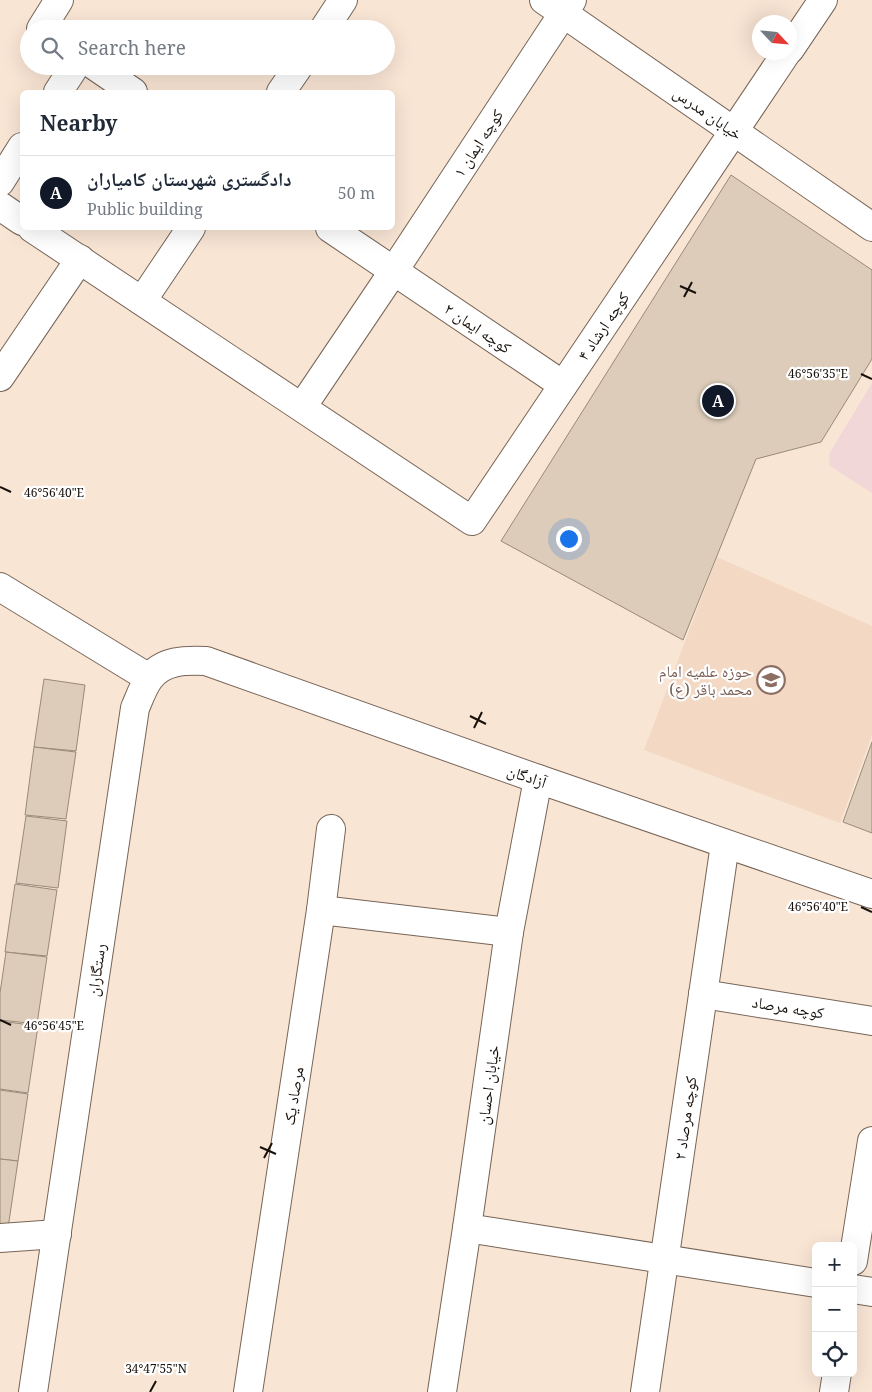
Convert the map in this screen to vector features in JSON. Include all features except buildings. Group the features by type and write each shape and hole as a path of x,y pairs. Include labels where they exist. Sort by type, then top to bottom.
{"street":[{"path":"47,20 59,0"},
{"path":"330,20 343,0"},
{"path":"797,39 823,0"},
{"name":"خیابان مدرس","path":"560,4 733,131 872,227"},
{"name":"کوچه ایمان ۱","path":"302,407 393,272 560,4"},
{"name":"کوچه ارشاد ۴","path":"302,407 472,521 782,60"},
{"path":"59,90 69,75"},
{"path":"108,75 130,90"},
{"path":"282,90 293,75"},
{"path":"0,182 20,150"},
{"path":"0,206 20,220"},
{"path":"35,230 302,407"},
{"path":"142,301 190,230"},
{"name":"کوچه ایمان ۲","path":"333,230 563,385"},
{"path":"0,377 80,259"},
{"path":"0,587 149,678"},
{"name":"آزادگان","path":"149,678 163,666 183,660 206,661 538,780 872,894"},
{"name":"رستگاران","path":"33,1392 135,708 149,678"},
{"name":"خیابان احسان","path":"442,1392 509,932 538,780"},
{"name":"مرصاد یک","path":"248,1392 321,910 330,829"},
{"name":"کوچه مرصاد ۲","path":"645,1392 725,844"},
{"path":"321,910 509,932"},
{"name":"کوچه مرصاد","path":"704,994 872,1021"},
{"path":"856,1242 872,1141"},
{"path":"467,1228 812,1282"},
{"path":"0,1238 56,1234"},
{"path":"857,1290 872,1292"},
{"path":"834,1392 836,1377"}],"shaded area":[{"path":"872,383 872,493 830,466 829,454"},
{"name":"حوزه علمیه امام محمد باقر (ع)","path":"717,557 872,626 872,735 840,823 644,750"}],"place":[{"name":"دادگستری شهرستان کامیاران","path":"718,401"},
{"name":"حوزه علمیه امام محمد باقر (ع)","path":"771,680"}]}
